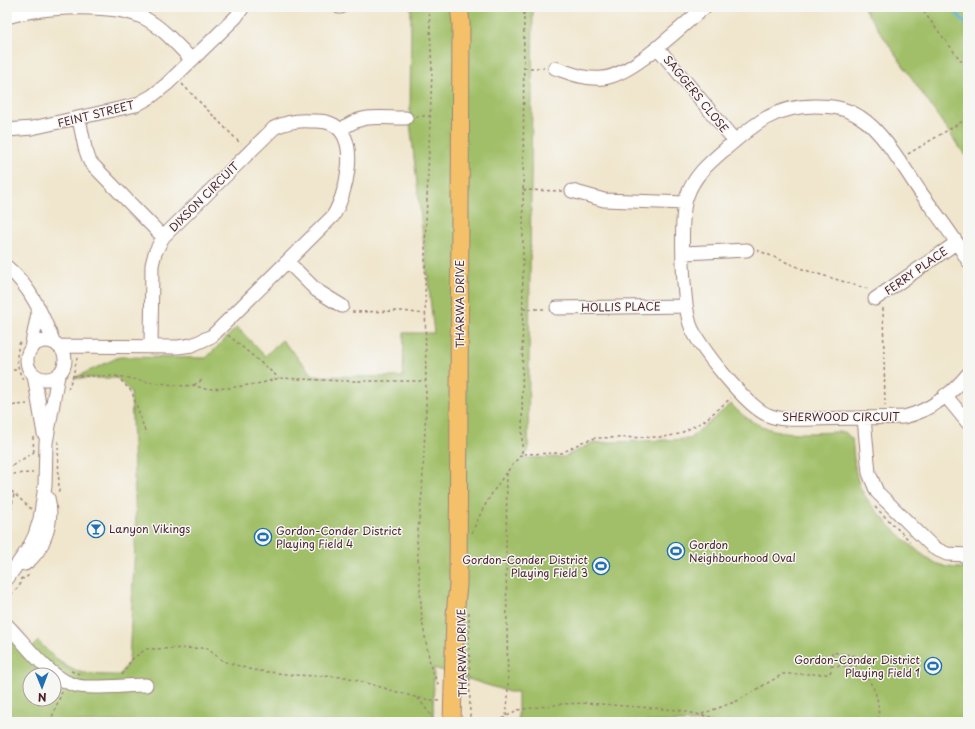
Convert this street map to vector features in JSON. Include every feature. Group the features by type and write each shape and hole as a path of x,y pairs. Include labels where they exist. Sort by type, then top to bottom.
{"main road":[{"name":"THARWA DRIVE","path":"458,720 462,615 458,585 461,12"}],"street":[{"name":"FEINT STREET","path":"7,130 32,128 136,105 152,96 174,77 243,7"},
{"name":"SAGGERS CLOSE","path":"555,68 585,77 602,78 617,75 637,64 705,7"},
{"path":"7,17 24,12 45,10 104,9 125,11 152,23 192,60"},
{"name":"SAGGERS CLOSE","path":"657,46 735,141"},
{"name":"SHERWOOD CIRCUIT","path":"968,261 880,136 868,123 847,110 831,106 801,106 783,110 765,117 702,170 693,181 685,202 683,217 686,306 690,326 701,344 743,397 754,408 767,415 788,419 904,417 931,406 961,383 968,374"},
{"path":"31,348 44,341 56,344 103,346 151,347 192,345 212,336 333,216 343,194 348,169 348,145 341,130 351,122 360,118 410,117"},
{"path":"78,119 90,162 163,237"},
{"name":"DIXSON CIRCUIT","path":"151,347 152,265 155,253 163,237 274,128 286,122 324,121 333,124 341,130"},
{"path":"572,191 604,200 685,202"},
{"name":"FERRY PLACE","path":"875,299 956,243"},
{"path":"684,253 747,250"},
{"path":"288,262 316,290 342,306"},
{"path":"7,267 29,290 56,344 64,353 46,443 45,486 49,502 47,532 37,552 14,577"},
{"name":"HOLLIS PLACE","path":"557,308 686,306"},
{"path":"39,308 27,364 29,379 46,443"},
{"path":"29,379 44,379 61,371 83,352 103,346"},
{"path":"945,395 968,423"},
{"path":"864,418 869,473 877,492 934,548 947,554 968,555"},
{"path":"10,620 54,675 68,676 80,686 146,685"}],"path":[{"path":"340,7 429,7 432,71 425,314 426,381 422,493 416,540 418,584 422,621 431,668 441,689"},
{"path":"471,536 486,503 507,471 522,454 524,7"},
{"path":"920,7 968,70"},
{"path":"524,68 555,68"},
{"path":"174,77 246,148"},
{"path":"410,117 430,116"},
{"path":"898,160 968,118"},
{"path":"523,190 572,191"},
{"path":"747,250 760,250 805,270 868,289 883,308 886,412"},
{"path":"342,306 354,312 403,311 425,314"},
{"path":"523,309 557,308"},
{"path":"220,328 279,378"},
{"path":"18,370 17,350 22,336"},
{"path":"77,359 73,376 117,376 149,382 185,386 193,385 202,380"},
{"path":"7,370 18,370 29,379"},
{"path":"117,376 132,392 146,434"},
{"path":"193,385 205,389 229,388 262,383 279,378 345,381 426,381"},
{"path":"522,454 562,453 582,442 595,438 664,437 679,434 704,421 734,396"},
{"path":"29,399 30,404"},
{"path":"33,432 34,459"},
{"path":"7,469 34,452"},
{"path":"7,474 33,473 34,466"},
{"path":"506,716 508,697 506,565 507,471"},
{"path":"7,486 29,508 32,509 33,502"},
{"path":"7,539 14,494"},
{"path":"874,506 913,544"},
{"path":"7,599 20,585 14,577"},
{"path":"418,698 458,720 469,609"},
{"path":"7,610 10,620"},
{"path":"121,676 131,660 146,649 207,648 223,661 252,670 294,675 346,676 418,698 440,701"},
{"path":"701,714 737,701 783,674 829,674 832,652 857,656"},
{"path":"831,666 857,666"},
{"path":"857,673 864,673 876,690 878,698 879,722"},
{"path":"50,722 68,676 86,676"},
{"path":"497,722 517,710 586,703 678,710 733,722"}],"green space":[{"path":"411,7 533,7 528,452 524,458 564,457 592,443 689,439 731,404 744,416 757,424 770,429 798,433 845,432 852,439 855,469 860,487 872,506 894,530 929,559 946,566 968,568 968,722 518,722 518,692 509,692 434,668 433,722 7,722 7,633 26,653 38,641 57,660 74,670 83,673 120,675 129,661 136,526 131,392 117,378 74,378 119,357 206,358 237,327 265,356 282,340 314,376 403,377 404,333 434,333 410,122"},
{"path":"863,7 968,7 968,160"}],"waterway":[{"path":"952,7 968,27"},
{"path":"7,718 12,722"}],"place":[{"name":"Lanyon Vikings","path":"96,529"},
{"name":"Gordon-Conder District Playing Field 4","path":"263,537"},
{"name":"Gordon Neighbourhood Oval","path":"676,551"},
{"name":"Gordon-Conder District Playing Field 3","path":"601,566"},
{"name":"Gordon-Conder District Playing Field 1","path":"933,666"}]}
